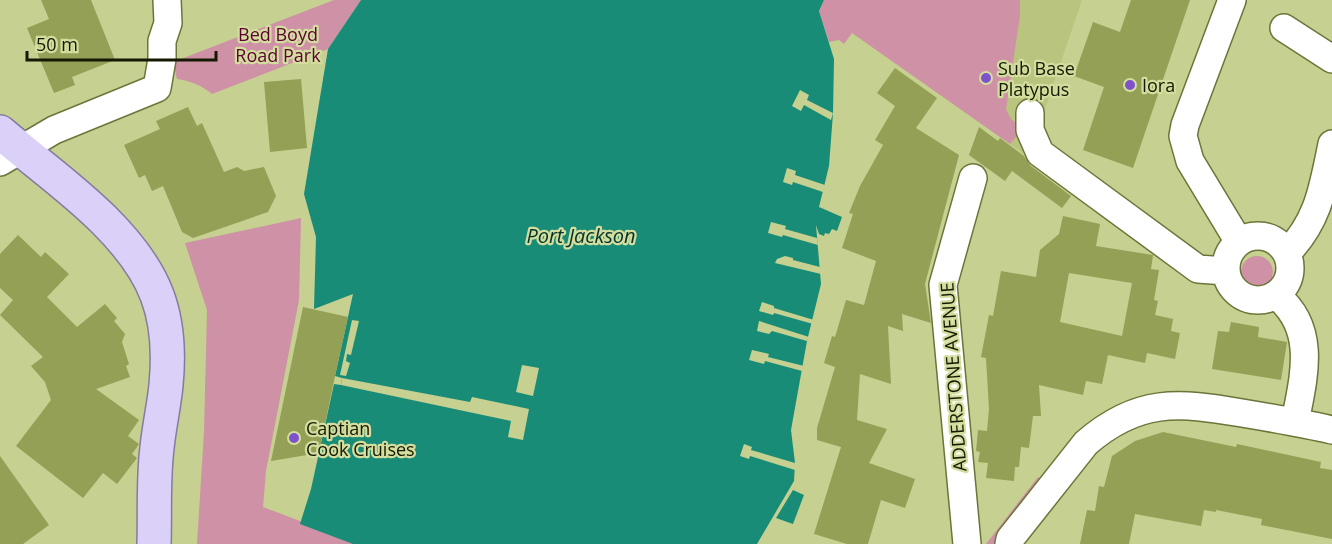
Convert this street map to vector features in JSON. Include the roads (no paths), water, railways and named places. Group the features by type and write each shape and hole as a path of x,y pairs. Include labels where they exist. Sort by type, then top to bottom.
{"main road":[{"path":"7,148 87,204 106,222 138,259 158,294 162,306 166,339 166,384 157,449 154,544"},
{"path":"166,384 177,456 176,544"}],"street":[{"path":"153,0 155,27 162,41"},
{"path":"7,148 157,88 162,59 162,41 168,23 167,0"},
{"path":"1232,0 1182,136 1190,161 1239,242"},
{"path":"1284,28 1332,59"},
{"path":"1030,112 1030,130 1040,153 1198,269 1226,271"},
{"path":"1287,253 1309,227 1316,212 1332,144"},
{"name":"ADDERSTONE AVENUE","path":"967,544 943,285 973,178"},
{"path":"1249,237 1271,238 1287,253 1291,272 1289,281 1277,296 1259,301 1240,296 1233,289 1226,271 1227,260 1231,250 1239,242 1249,237"},
{"path":"1277,296 1294,314 1305,342 1305,358 1295,422"},
{"path":"1009,541 1086,443 1100,431 1131,414 1167,405 1186,405 1332,430"}],"water":[{"name":"Port Jackson","path":"361,0 824,0 819,11 834,59 833,113 829,166 819,207 842,217 837,231 832,229 824,236 819,234 816,225 821,284 807,341 791,430 795,463 794,481 757,544 353,544 300,524 311,489 334,384 341,385 342,378 335,376 353,294 314,309 316,237 304,194 328,49"},
{"path":"793,490 804,495 793,524 776,518"}],"place":[{"name":"Sub Base Platypus","path":"986,78"},
{"name":"Iora","path":"1130,85"},
{"name":"Captian Cook Cruises","path":"294,438"}],"park label":[{"name":"Bed Boyd Road Park","path":"278,44"}]}
